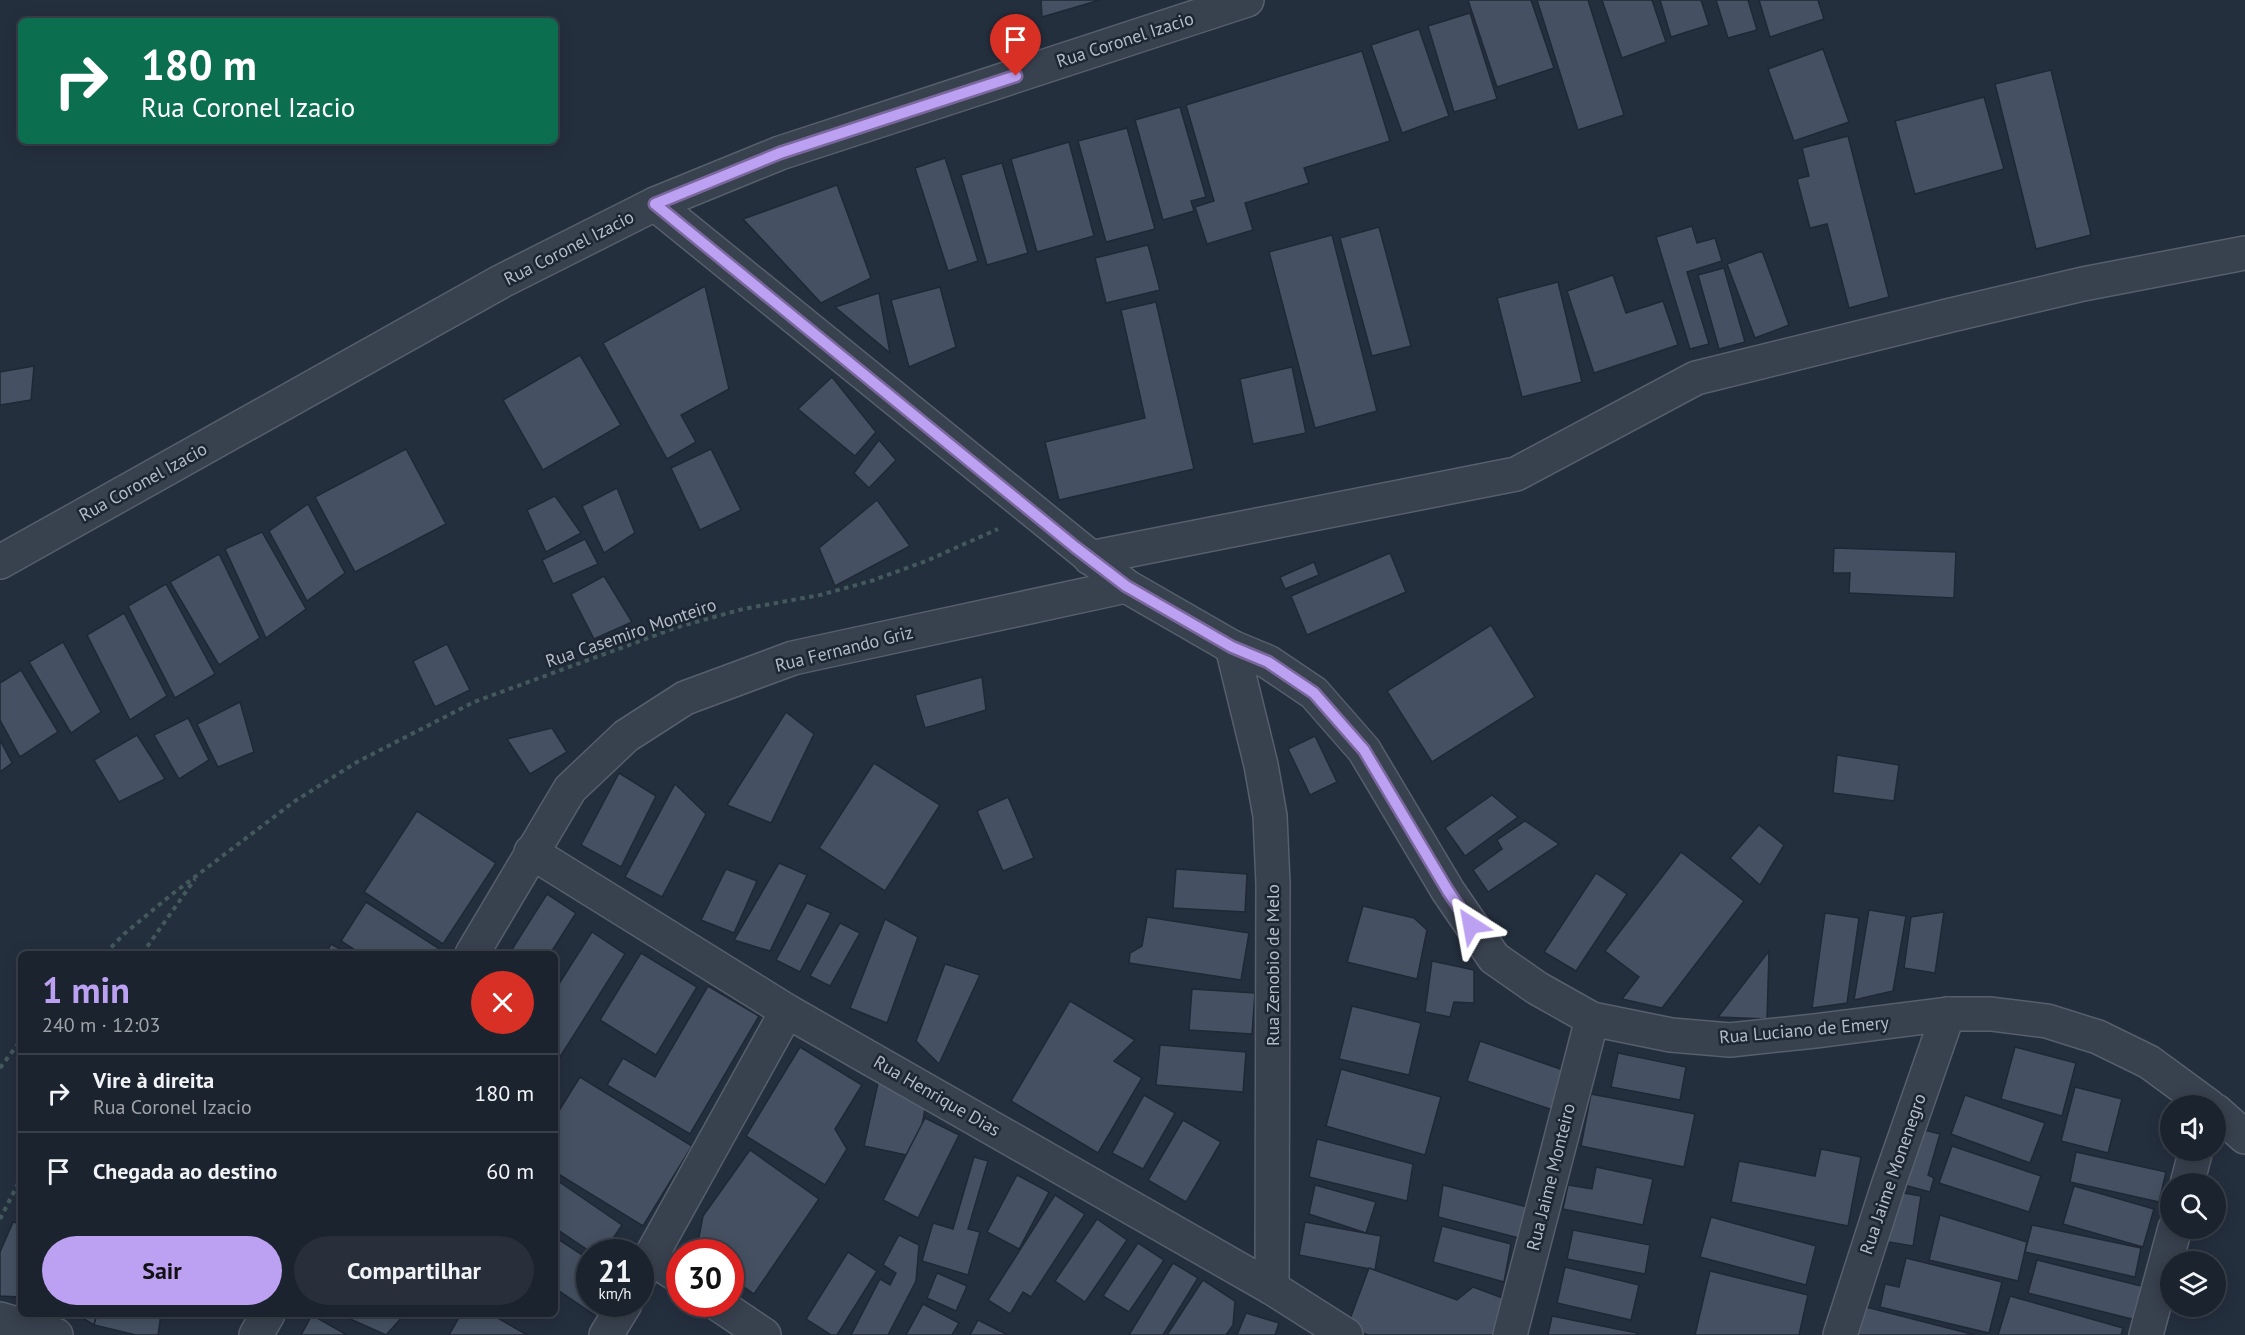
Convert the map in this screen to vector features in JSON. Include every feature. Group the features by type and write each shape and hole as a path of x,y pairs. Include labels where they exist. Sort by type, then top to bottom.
{"street":[{"name":"Rua Coronel Izacio","path":"0,562 502,281 655,204 780,153 1247,0"},
{"name":"Rua Luciano de Emery","path":"655,204 1126,586 1232,647 1268,662 1314,693 1364,750 1448,891 1494,958 1537,988 1592,1019 1671,1035 1730,1040 1948,1014 1991,1014 2047,1021 2097,1037 2149,1062 2195,1095"},
{"path":"1090,558 1516,474 1696,378 2083,284 2245,253"},
{"name":"Rua Fernando Griz","path":"474,951 570,789 626,736 685,698 793,658 1126,586"},
{"name":"Rua Zenobio de Melo","path":"1232,647 1261,765 1270,816 1273,884 1272,1288"},
{"name":"Rua Henrique Dias","path":"531,852 787,1011 1272,1288 1346,1335"},
{"path":"654,1252 787,1011"},
{"name":"Rua Jaime Monenegro","path":"1840,1335 1888,1186 1948,1014"},
{"name":"Rua Jaime Monteiro","path":"1510,1335 1592,1019"},
{"path":"2226,1120 2245,1137"},
{"path":"2146,1335 2172,1239"},
{"path":"256,1335 266,1317"},
{"path":"606,1335 616,1317"},
{"path":"737,1317 764,1335"},
{"path":"0,1318 56,1335"}],"path":[{"name":"Rua Casemiro Monteiro","path":"108,951 124,934 199,873 295,801 357,762 474,702 678,627 743,609 820,595 871,581 926,561 1034,513"},
{"path":"144,951 199,873"},
{"path":"0,1068 18,1044"},
{"path":"0,1219 18,1184"}],"building":[{"path":"1041,0 1100,0 1042,17"},
{"path":"1468,0 1531,0 1554,68 1497,87"},
{"path":"1537,0 1588,0 1624,115 1578,130"},
{"path":"1602,0 1652,0 1666,42 1622,58"},
{"path":"1660,0 1701,0 1709,25 1671,37"},
{"path":"1716,0 1748,0 1757,30 1728,38"},
{"path":"1759,0 1818,0 1824,19 1770,37"},
{"path":"1470,13 1497,99 1454,112 1428,26"},
{"path":"1419,29 1449,116 1402,133 1371,45"},
{"path":"1823,49 1849,122 1794,141 1768,69"},
{"path":"1362,51 1390,141 1304,168 1309,183 1245,203 1253,230 1207,244 1195,207 1214,201 1186,105"},
{"path":"2051,70 2091,235 2036,249 1995,84"},
{"path":"1984,97 2004,169 1915,194 1895,121"},
{"path":"1180,107 1206,197 1191,201 1194,211 1163,220 1135,120"},
{"path":"1127,128 1155,229 1106,242 1078,141"},
{"path":"1848,136 1889,297 1849,308 1827,224 1810,228 1797,179 1809,176 1802,148"},
{"path":"1069,142 1094,236 1037,252 1011,159"},
{"path":"945,158 978,261 948,271 915,168"},
{"path":"1002,163 1028,253 987,265 961,175"},
{"path":"837,185 871,278 821,303 743,219"},
{"path":"1692,226 1697,243 1715,238 1722,261 1687,272 1709,344 1690,349 1656,237"},
{"path":"1379,227 1411,346 1372,356 1340,238"},
{"path":"1332,235 1377,411 1315,428 1269,252"},
{"path":"1148,245 1160,290 1106,303 1095,258"},
{"path":"1762,251 1789,325 1755,338 1727,264"},
{"path":"1724,268 1745,342 1719,349 1698,275"},
{"path":"1613,275 1626,313 1663,301 1678,345 1594,373 1567,291"},
{"path":"1558,282 1582,382 1522,397 1497,298"},
{"path":"705,286 729,389 681,415 696,442 667,459 603,343"},
{"path":"940,287 956,347 909,367 891,300"},
{"path":"879,293 890,353 835,307"},
{"path":"1156,302 1194,469 1059,500 1045,442 1145,418 1121,310"},
{"path":"580,355 621,425 543,470 503,400"},
{"path":"34,366 31,400 0,405 0,372"},
{"path":"1292,367 1306,433 1253,444 1240,379"},
{"path":"832,377 876,432 855,456 798,409"},
{"path":"879,440 896,460 869,488 854,473"},
{"path":"406,449 446,524 355,572 315,497"},
{"path":"711,449 741,510 700,530 671,468"},
{"path":"617,488 635,533 604,553 582,506"},
{"path":"555,496 581,533 546,552 527,510"},
{"path":"877,500 910,546 835,586 819,548"},
{"path":"308,504 345,573 307,601 269,531"},
{"path":"262,532 306,609 266,638 225,549"},
{"path":"585,539 598,564 553,584 542,560"},
{"path":"1834,548 1956,552 1954,598 1849,593 1850,573 1833,573"},
{"path":"1390,553 1406,592 1307,635 1291,596"},
{"path":"219,554 260,638 219,665 170,582"},
{"path":"1314,562 1319,575 1285,589 1280,577"},
{"path":"604,576 632,622 594,639 571,594"},
{"path":"166,584 215,674 175,698 128,606"},
{"path":"124,613 167,696 130,720 87,635"},
{"path":"1491,625 1535,697 1432,762 1387,691"},
{"path":"63,642 101,712 71,733 29,662"},
{"path":"447,644 470,690 435,707 413,661"},
{"path":"21,670 58,732 20,757 0,720 0,683"},
{"path":"982,677 986,710 925,728 915,695"},
{"path":"240,702 254,752 218,767 197,724"},
{"path":"786,712 814,734 771,823 727,805"},
{"path":"188,718 209,760 179,779 154,735"},
{"path":"552,728 567,752 530,774 507,739"},
{"path":"137,735 165,779 119,802 94,760"},
{"path":"1315,736 1337,782 1310,795 1288,749"},
{"path":"0,740 12,763 0,772"},
{"path":"1837,755 1899,765 1894,801 1833,793"},
{"path":"874,763 940,805 885,891 819,848"},
{"path":"619,773 656,796 621,867 581,845"},
{"path":"675,784 706,814 662,897 625,877"},
{"path":"1492,795 1518,817 1465,856 1445,828"},
{"path":"1008,797 1034,858 1003,871 977,811"},
{"path":"417,811 496,863 443,944 364,892"},
{"path":"1525,821 1559,844 1488,892 1473,870 1502,849 1497,840"},
{"path":"1759,825 1784,845 1760,885 1730,858"},
{"path":"1681,852 1744,901 1662,1008 1622,999 1639,977 1605,951"},
{"path":"779,863 807,875 770,951 734,940"},
{"path":"726,869 757,881 734,933 701,920"},
{"path":"1176,869 1247,874 1245,912 1173,908"},
{"path":"1596,873 1627,894 1576,971 1544,952"},
{"path":"547,894 576,913 552,951 511,951"},
{"path":"366,902 443,951 356,951 341,941"},
{"path":"807,903 831,913 800,972 776,960"},
{"path":"1363,906 1414,918 1427,930 1417,979 1347,962"},
{"path":"1869,910 1906,916 1893,991 1854,1000"},
{"path":"1944,912 1935,973 1904,968 1911,917"},
{"path":"1825,913 1859,918 1847,1003 1812,1008"},
{"path":"1147,917 1249,933 1241,980 1129,963 1130,953 1142,946"},
{"path":"885,919 918,937 887,1023 850,1008"},
{"path":"840,923 860,933 830,986 810,976"},
{"path":"592,932 625,954 560,1057 558,1056 558,985"},
{"path":"331,944 344,951 328,951"},
{"path":"1769,951 1767,1019 1718,1017"},
{"path":"641,953 697,987 656,1055 600,1020"},
{"path":"1432,961 1474,970 1474,1003 1454,1002 1450,1017 1425,1012"},
{"path":"945,964 980,975 939,1064 916,1041"},
{"path":"708,986 759,1016 690,1134 607,1085 623,1058 655,1077"},
{"path":"1192,989 1255,993 1252,1034 1189,1030"},
{"path":"1070,1001 1135,1040 1114,1061 1142,1078 1098,1153 1011,1101"},
{"path":"1352,1006 1421,1023 1409,1075 1339,1059"},
{"path":"1480,1041 1566,1071 1553,1110 1467,1081"},
{"path":"1160,1045 1246,1052 1243,1092 1156,1085"},
{"path":"800,1047 862,1085 835,1129 847,1149 825,1185 746,1136"},
{"path":"2015,1047 2076,1063 2062,1116 2001,1099"},
{"path":"1618,1053 1686,1067 1680,1100 1611,1087"},
{"path":"1341,1069 1441,1097 1425,1155 1326,1126"},
{"path":"580,1077 692,1146 643,1226 558,1174 558,1112"},
{"path":"878,1083 928,1093 916,1157 864,1146"},
{"path":"2075,1087 2122,1099 2108,1153 2061,1141"},
{"path":"1591,1094 1695,1114 1684,1167 1581,1146"},
{"path":"1144,1095 1175,1113 1143,1169 1112,1153"},
{"path":"1965,1095 2045,1123 2030,1163 1951,1134"},
{"path":"925,1118 959,1135 918,1218 883,1200"},
{"path":"1183,1120 1221,1142 1186,1202 1148,1180"},
{"path":"1920,1129 1940,1134 1928,1175 1934,1178 1930,1192 1904,1185"},
{"path":"1317,1139 1413,1164 1407,1201 1309,1177"},
{"path":"1952,1146 2041,1176 2029,1212 1939,1183"},
{"path":"1821,1149 1861,1157 1848,1226 1731,1202 1739,1161 1815,1176"},
{"path":"750,1150 819,1199 754,1294 744,1287 744,1239 699,1239 703,1216"},
{"path":"2076,1152 2166,1172 2160,1173 2159,1202 2070,1182"},
{"path":"974,1157 988,1161 968,1229 980,1232 968,1275 922,1261 933,1223 953,1229"},
{"path":"1596,1167 1653,1179 1643,1225 1563,1209 1568,1185 1592,1189"},
{"path":"1017,1175 1049,1192 1019,1249 987,1232"},
{"path":"558,1181 622,1225 613,1239 576,1239 576,1242 558,1230"},
{"path":"1315,1185 1376,1202 1366,1233 1309,1214"},
{"path":"1443,1185 1527,1207 1519,1238 1438,1217"},
{"path":"2074,1186 2154,1209 2143,1247 2063,1224"},
{"path":"1892,1191 1921,1196 1913,1246 1883,1241"},
{"path":"1055,1195 1085,1214 1031,1297 1023,1292 1010,1314 988,1300"},
{"path":"1940,1215 2027,1242 2018,1281 1929,1260"},
{"path":"1711,1217 1816,1246 1806,1285 1700,1257"},
{"path":"1097,1219 1127,1240 1085,1302 1055,1281"},
{"path":"13,1222 18,1223 18,1297 0,1296 0,1252"},
{"path":"1305,1222 1381,1236 1375,1270 1299,1255"},
{"path":"2032,1225 2141,1248 2135,1277 2025,1252"},
{"path":"1442,1226 1511,1244 1504,1282 1433,1262"},
{"path":"1573,1230 1650,1245 1645,1274 1567,1259"},
{"path":"899,1235 919,1245 916,1281 888,1335 851,1335 880,1279 890,1285 896,1273 883,1265"},
{"path":"558,1239 576,1251 576,1302 558,1290"},
{"path":"1138,1243 1164,1260 1129,1312 1103,1296"},
{"path":"848,1252 877,1271 837,1335 831,1335 806,1319"},
{"path":"1906,1258 2002,1282 1989,1333 1880,1307 1885,1284 1899,1287"},
{"path":"2037,1260 2145,1287 2136,1320 2028,1293"},
{"path":"1173,1263 1198,1278 1163,1335 1129,1335"},
{"path":"1565,1267 1639,1285 1631,1320 1557,1303"},
{"path":"1369,1268 1457,1300 1473,1287 1508,1300 1495,1335 1368,1335 1347,1327"},
{"path":"1710,1271 1808,1295 1799,1335 1695,1335"},
{"path":"937,1273 967,1286 956,1311 927,1298"},
{"path":"1203,1280 1235,1301 1233,1325 1226,1335 1167,1335"},
{"path":"2010,1296 2123,1328 2121,1335 1998,1335"},
{"path":"923,1304 959,1323 952,1335 906,1335"},
{"path":"1862,1306 1975,1335 1855,1335"},
{"path":"1246,1313 1279,1323 1275,1335 1237,1335"},
{"path":"1552,1316 1637,1333 1637,1335 1548,1335"},
{"path":"81,1317 96,1317 94,1325"},
{"path":"96,1317 161,1317 158,1335 136,1335 94,1325"},
{"path":"311,1317 316,1317 347,1335 301,1335"},
{"path":"346,1317 402,1317 386,1335"},
{"path":"459,1317 496,1317 527,1335 449,1335"},
{"path":"978,1320 1006,1334 1006,1335 970,1335"}],"route":[{"path":"1016,76 780,153 655,204 1075,547 1126,586 1232,647 1268,662 1314,693 1364,750 1448,891 1471,925"}]}
